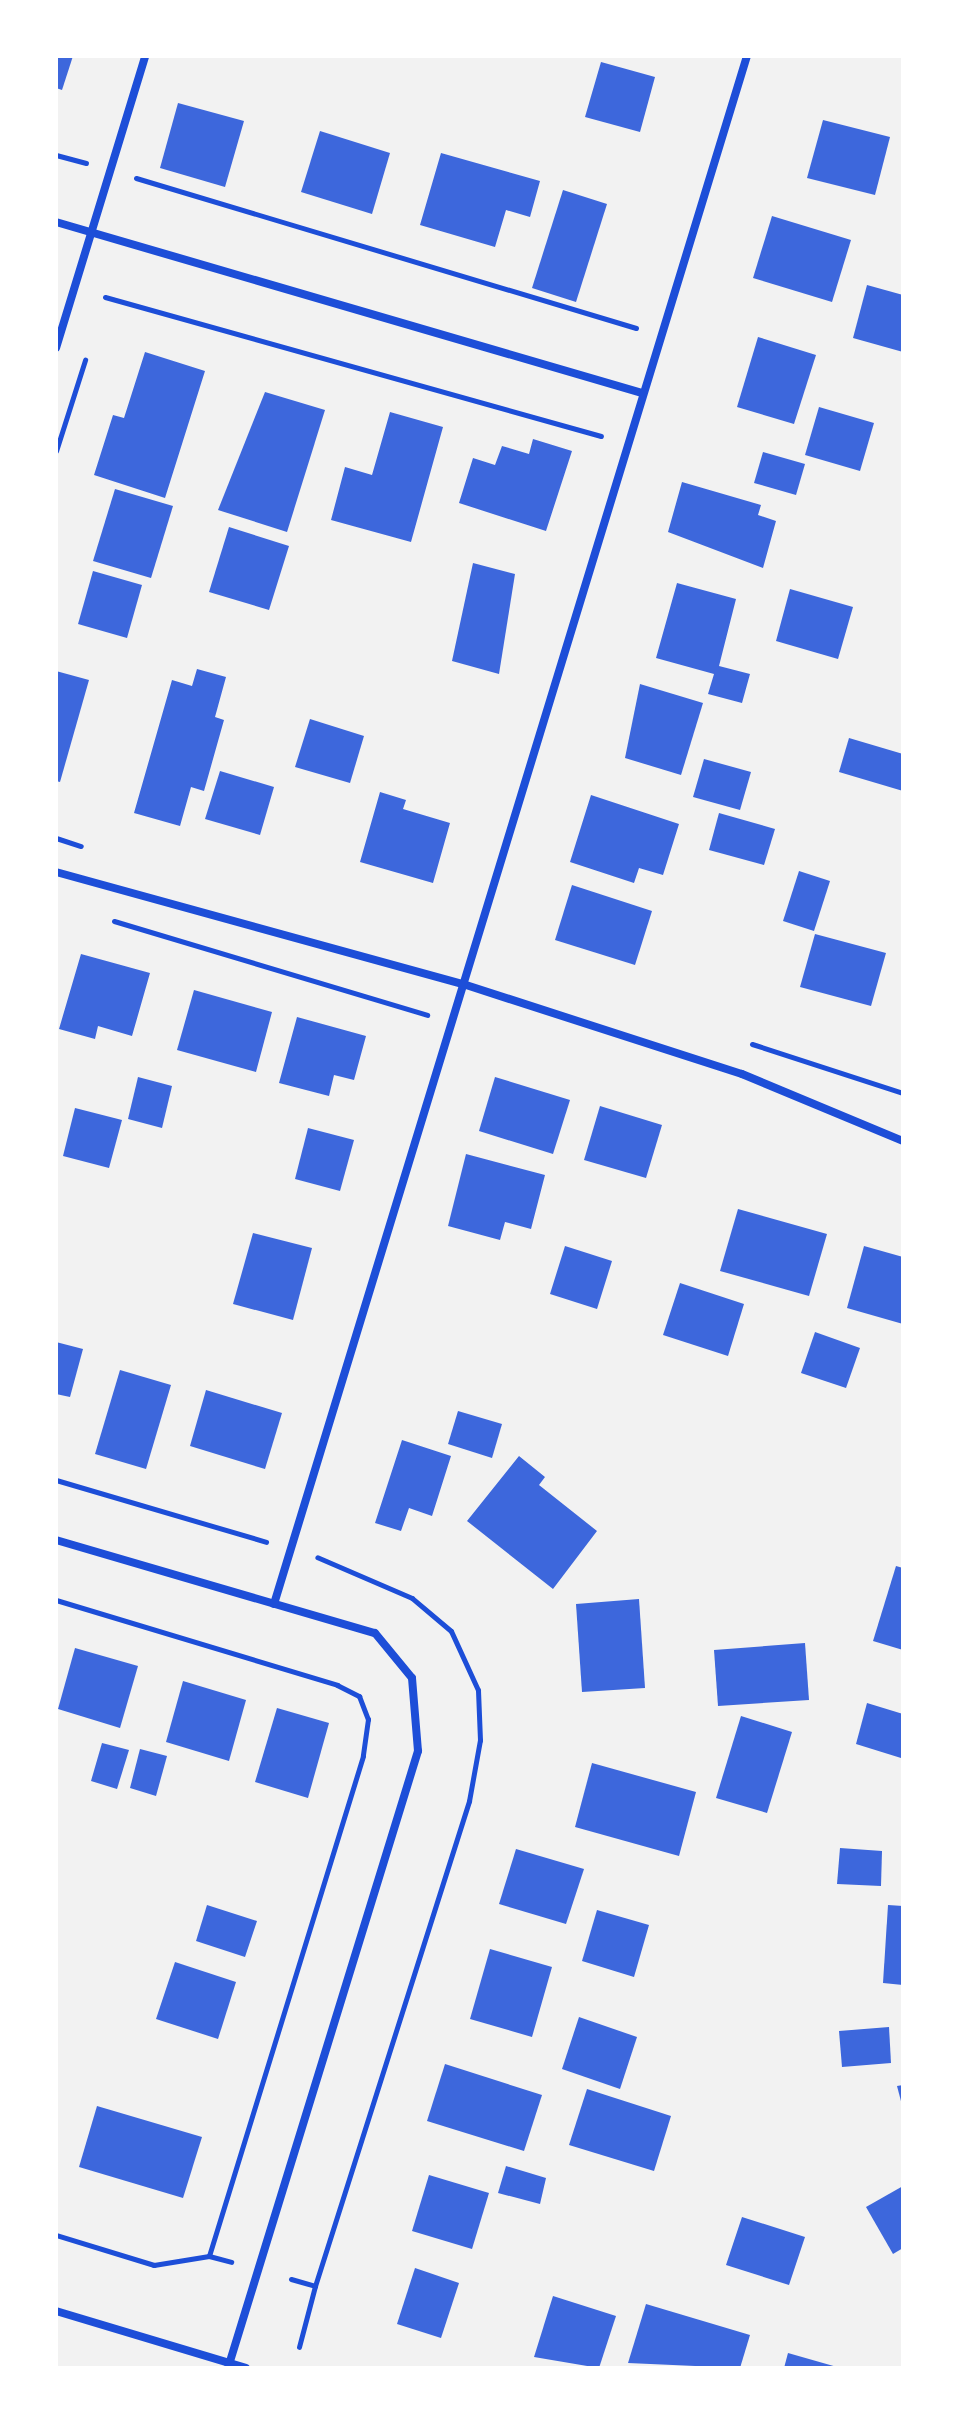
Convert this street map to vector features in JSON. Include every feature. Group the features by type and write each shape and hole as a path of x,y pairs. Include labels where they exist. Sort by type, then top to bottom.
{"street":[{"path":"56,348 145,56"},
{"path":"274,1604 747,56"},
{"path":"56,222 642,393"},
{"path":"56,872 463,984 742,1074 903,1141"},
{"path":"56,1540 375,1633 412,1678 418,1751 229,2366"},
{"path":"56,2311 229,2366 246,2368"}],"path":[{"path":"56,155 90,164"},
{"path":"134,177 636,328"},
{"path":"101,308 106,293 601,436"},
{"path":"56,451 88,350"},
{"path":"100,917 451,1023"},
{"path":"748,1043 903,1093"},
{"path":"56,1480 266,1543"},
{"path":"317,1557 321,1542"},
{"path":"56,1600 337,1685 359,1696 368,1719 363,1756 209,2256"},
{"path":"56,2235 154,2265 209,2256 237,2264"},
{"path":"291,2279 315,2286 299,2347"}],"building":[{"path":"56,56 73,56 62,90 56,88"},
{"path":"601,62 655,77 640,132 585,117"},
{"path":"178,103 244,121 225,187 160,168"},
{"path":"823,120 890,137 875,195 807,178"},
{"path":"320,131 390,153 372,214 301,192"},
{"path":"441,153 540,181 530,217 506,210 495,247 420,225"},
{"path":"563,190 607,204 576,302 532,288"},
{"path":"772,216 851,240 832,302 753,278"},
{"path":"867,285 903,295 903,352 853,338"},
{"path":"758,337 816,355 794,424 737,407"},
{"path":"145,352 205,371 165,498 94,475 113,415 124,418"},
{"path":"265,392 325,410 287,532 218,510"},
{"path":"819,407 874,423 860,471 805,455"},
{"path":"390,412 443,427 411,542 331,520 345,467 372,475"},
{"path":"533,439 572,451 546,531 459,503 473,458 495,465 502,446 529,454"},
{"path":"763,452 805,464 796,495 754,483"},
{"path":"682,482 761,505 758,515 776,521 763,568 668,532"},
{"path":"115,489 173,506 151,578 93,561"},
{"path":"229,527 289,546 269,610 209,592"},
{"path":"473,563 515,574 499,674 452,661"},
{"path":"93,571 142,585 127,638 78,624"},
{"path":"677,583 736,599 719,666 750,674 742,703 708,694 714,674 656,658"},
{"path":"790,589 853,607 838,659 776,641"},
{"path":"197,669 226,677 215,717 224,720 204,791 191,787 180,826 134,813 172,680 192,686"},
{"path":"56,671 89,680 60,782 56,781"},
{"path":"640,684 703,703 681,775 625,758"},
{"path":"310,719 364,736 350,783 295,767"},
{"path":"849,738 903,754 903,791 839,772"},
{"path":"704,759 751,772 740,810 693,797"},
{"path":"220,771 274,787 260,835 205,819"},
{"path":"380,792 406,800 403,809 450,823 433,883 360,862"},
{"path":"591,795 679,824 663,875 639,868 634,883 570,862"},
{"path":"719,813 775,829 764,865 709,850"},
{"path":"799,871 830,881 814,931 783,921"},
{"path":"572,885 652,911 635,965 555,940"},
{"path":"815,934 886,953 871,1006 800,987"},
{"path":"81,954 150,973 132,1036 98,1026 95,1039 59,1029"},
{"path":"194,990 272,1012 256,1072 177,1050"},
{"path":"297,1017 366,1036 354,1080 334,1075 329,1096 279,1083"},
{"path":"138,1077 172,1086 162,1128 128,1119"},
{"path":"495,1077 570,1100 553,1154 479,1131"},
{"path":"600,1106 662,1125 646,1178 584,1160"},
{"path":"75,1108 122,1120 109,1168 63,1156"},
{"path":"308,1128 354,1140 340,1191 295,1179"},
{"path":"466,1154 545,1175 531,1229 505,1222 500,1240 448,1226"},
{"path":"738,1209 827,1234 809,1296 720,1271"},
{"path":"253,1233 312,1248 293,1320 233,1304"},
{"path":"565,1246 612,1261 597,1309 550,1294"},
{"path":"864,1246 903,1257 903,1324 847,1308"},
{"path":"680,1283 744,1304 728,1356 663,1335"},
{"path":"815,1332 860,1348 846,1388 801,1373"},
{"path":"56,1342 83,1349 70,1397 56,1394"},
{"path":"120,1370 171,1385 146,1469 95,1454"},
{"path":"206,1390 282,1413 265,1469 190,1446"},
{"path":"458,1411 502,1424 492,1458 448,1444"},
{"path":"402,1440 451,1456 432,1516 409,1508 401,1531 375,1523"},
{"path":"519,1456 545,1477 539,1485 597,1531 553,1589 467,1521"},
{"path":"896,1566 903,1568 903,1650 873,1641"},
{"path":"639,1599 645,1688 582,1692 576,1604"},
{"path":"805,1643 809,1700 718,1706 714,1650"},
{"path":"75,1648 138,1666 120,1728 58,1709"},
{"path":"183,1681 246,1700 229,1761 166,1742"},
{"path":"867,1703 903,1714 901,1758 856,1744"},
{"path":"277,1708 329,1723 308,1798 255,1782"},
{"path":"741,1716 792,1732 767,1813 716,1798"},
{"path":"102,1743 129,1750 117,1789 91,1781"},
{"path":"140,1749 167,1756 156,1796 130,1788"},
{"path":"592,1763 696,1792 679,1856 575,1827"},
{"path":"840,1848 882,1851 881,1886 837,1884"},
{"path":"516,1849 584,1869 566,1924 499,1904"},
{"path":"207,1905 257,1921 245,1957 196,1941"},
{"path":"888,1905 903,1906 903,1985 883,1983"},
{"path":"597,1910 649,1925 634,1977 582,1961"},
{"path":"490,1949 552,1967 532,2037 470,2019"},
{"path":"175,1962 236,1982 218,2039 156,2019"},
{"path":"579,2017 637,2037 620,2089 562,2069"},
{"path":"889,2027 891,2063 842,2067 839,2031"},
{"path":"445,2064 542,2095 524,2151 427,2121"},
{"path":"903,2085 903,2105 902,2105 897,2086"},
{"path":"587,2089 671,2116 654,2171 569,2145"},
{"path":"97,2106 202,2137 183,2198 79,2167"},
{"path":"506,2166 546,2178 540,2204 498,2193"},
{"path":"429,2175 489,2193 472,2249 412,2231"},
{"path":"903,2186 903,2248 893,2254 866,2207"},
{"path":"742,2217 805,2237 789,2285 726,2265"},
{"path":"415,2268 459,2283 441,2338 397,2324"},
{"path":"553,2296 616,2316 599,2368 534,2357"},
{"path":"646,2304 750,2335 740,2368 628,2363"},
{"path":"788,2353 837,2367 837,2368 784,2368"}]}
